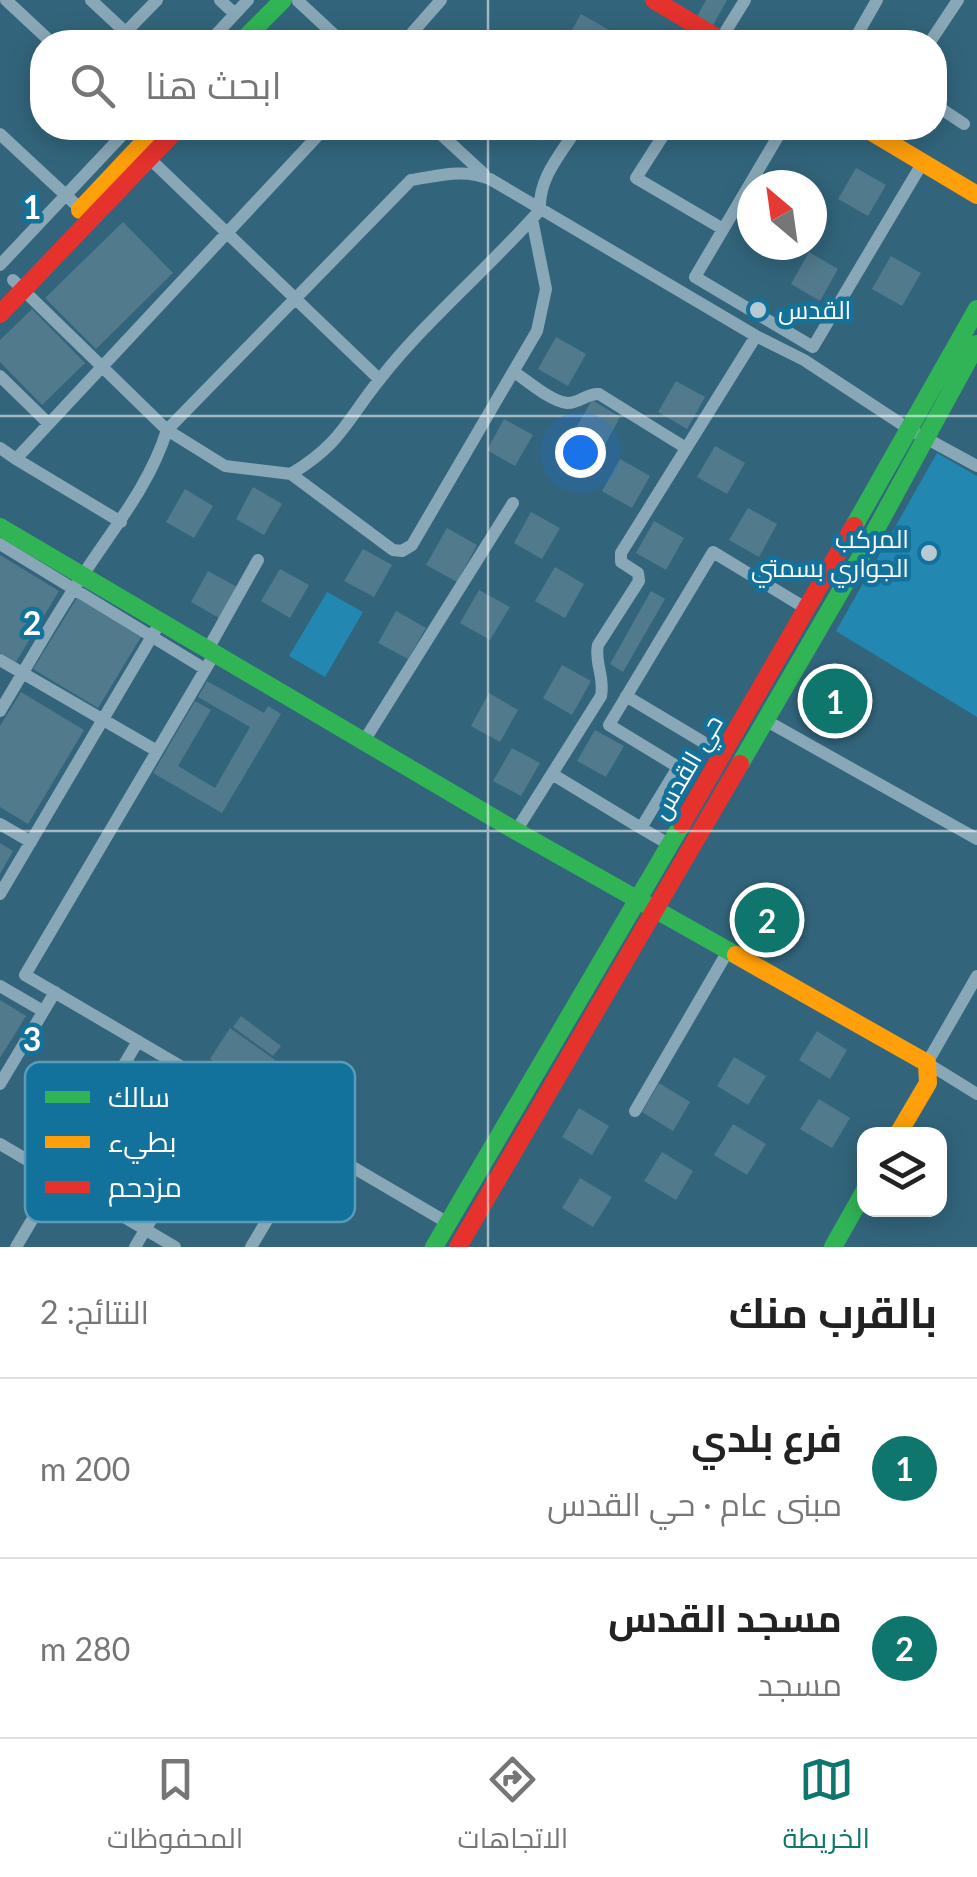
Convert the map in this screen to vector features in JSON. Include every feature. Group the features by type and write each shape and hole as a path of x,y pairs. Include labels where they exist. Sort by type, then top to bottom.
{"street":[{"path":"6,0 38,30"},
{"path":"91,0 118,30"},
{"path":"133,30 157,0"},
{"path":"220,0 235,14"},
{"path":"220,30 248,0"},
{"path":"253,30 283,0"},
{"path":"415,30 442,0"},
{"path":"654,0 702,30"},
{"path":"728,30 745,0"},
{"path":"860,30 877,0"},
{"path":"938,30 958,0"},
{"path":"270,30 298,1 329,30"},
{"path":"947,113 964,124"},
{"path":"0,134 86,213"},
{"path":"0,265 118,140"},
{"path":"0,314 18,285 147,140"},
{"path":"86,213 166,140"},
{"path":"16,458 314,140"},
{"path":"447,140 536,215 804,360 917,433 977,466"},
{"path":"18,285 167,430 226,466 291,474 393,550 406,550 537,332 546,300 536,215 539,197 544,180 569,140"},
{"path":"660,140 636,178 723,230"},
{"path":"776,140 695,277 813,346"},
{"path":"889,140 977,195"},
{"path":"149,158 379,379"},
{"path":"804,360 923,162"},
{"path":"0,711 78,583 121,522 159,455 167,430 411,180 455,172 471,172 490,179"},
{"path":"291,474 330,447 379,379 536,215"},
{"path":"0,295 18,285"},
{"name":"حي القدس","path":"434,1247 539,1066 645,905 670,844 807,609 917,433 977,309"},
{"path":"516,832 602,696 604,681 596,654 598,645 639,581 638,573 621,562 621,553 756,336"},
{"path":"458,1247 556,1076 645,905 765,720 864,552 917,433 977,344"},
{"path":"514,372 563,402 599,394 686,448"},
{"path":"0,376 48,423"},
{"path":"0,448 121,522"},
{"path":"364,741 513,503"},
{"path":"0,528 78,583"},
{"path":"0,544 364,741 516,832 977,1094"},
{"path":"641,828 678,767 608,725 713,552 807,609"},
{"path":"174,1062 25,974 210,657 258,560"},
{"path":"0,894 157,628"},
{"path":"0,660 157,751"},
{"path":"626,696 723,754"},
{"path":"765,720 977,839"},
{"path":"552,774 670,844"},
{"path":"0,824 30,842"},
{"path":"635,1111 728,951"},
{"path":"902,1127 928,1083 927,1064 977,976"},
{"path":"0,986 43,1012"},
{"path":"0,1084 54,992"},
{"path":"126,1062 138,1041"},
{"path":"539,1066 556,1076"},
{"path":"0,1144 25,1159"},
{"path":"355,1169 448,1223"},
{"path":"833,1247 857,1204"},
{"path":"16,1247 31,1222"},
{"path":"132,1222 175,1247"},
{"path":"135,1247 151,1222"},
{"path":"252,1247 267,1222"}],"shaded area":[{"name":"المركب الجواري بسمتي","path":"937,453 977,476 977,717 836,631"},
{"path":"327,592 363,612 325,677 289,656"}],"building":[{"path":"706,0 727,0 712,27 696,18"},
{"path":"581,14 609,30 572,30"},
{"path":"856,168 886,185 868,216 838,199"},
{"path":"123,222 173,273 96,349 45,298"},
{"path":"891,256 921,273 902,306 872,289"},
{"path":"804,260 823,260 838,269 820,301 791,284"},
{"path":"32,309 85,363 42,405 0,362 0,340"},
{"path":"556,337 586,354 568,386 538,369"},
{"path":"676,381 705,397 687,429 658,412"},
{"path":"592,400 620,417 603,448 574,431"},
{"path":"504,419 533,435 515,466 487,450"},
{"path":"715,446 745,463 727,494 697,477"},
{"path":"620,459 650,476 632,508 602,491"},
{"path":"253,487 282,504 264,535 236,519"},
{"path":"185,489 213,506 194,538 166,522"},
{"path":"748,508 777,524 759,557 729,540"},
{"path":"531,512 560,528 542,559 514,543"},
{"path":"654,521 684,538 666,570 636,553"},
{"path":"447,528 477,545 457,582 426,565"},
{"path":"363,549 392,565 374,597 344,581"},
{"path":"0,555 59,591 16,662 0,653"},
{"path":"555,567 584,584 565,618 535,601"},
{"path":"280,569 309,585 290,618 261,601"},
{"path":"208,571 239,588 221,619 191,602"},
{"path":"479,590 510,607 490,640 460,623"},
{"path":"651,591 665,599 623,672 610,664"},
{"path":"77,598 141,637 98,708 33,669"},
{"path":"396,611 426,628 408,659 378,643"},
{"path":"562,665 591,681 572,715 543,698"},
{"path":"207,681 264,713 268,706 281,714 222,813 153,773 195,701 211,710 178,766 215,788 250,727 198,697"},
{"path":"21,692 84,730 28,824 0,807 0,726"},
{"path":"489,693 518,710 500,742 471,726"},
{"path":"595,730 624,746 606,777 577,761"},
{"path":"512,748 540,763 521,796 493,781"},
{"path":"0,843 13,851 0,874"},
{"path":"0,1000 26,1016 0,1058"},
{"path":"241,1016 281,1046 273,1056 233,1027"},
{"path":"230,1028 275,1060 215,1062 210,1059"},
{"path":"817,1031 847,1050 830,1079 799,1060"},
{"path":"734,1057 766,1076 748,1105 717,1086"},
{"path":"659,1083 690,1102 673,1131 642,1112"},
{"path":"819,1099 850,1118 832,1148 800,1129"},
{"path":"579,1108 609,1126 592,1155 562,1137"},
{"path":"733,1124 766,1144 747,1175 714,1155"},
{"path":"662,1152 693,1171 676,1200 644,1181"},
{"path":"580,1178 612,1197 593,1227 562,1208"}],"traffic: fast":[{"path":"253,30 283,0"},
{"path":"854,526 977,309"},
{"path":"740,764 864,551 977,344"},
{"path":"0,527 516,831 736,955"},
{"path":"434,1247 682,824"},
{"path":"833,1247 857,1204"}],"traffic: slow":[{"path":"80,210 146,140"},
{"path":"885,140 977,195"},
{"path":"736,955 927,1063 928,1083 902,1127"}],"traffic: jam":[{"path":"654,0 704,30"},
{"path":"0,314 167,140"},
{"path":"682,824 854,526"},
{"path":"458,1247 740,764"}],"place":[{"name":"القدس","path":"758,310"},
{"name":"المركب الجواري بسمتي","path":"929,553"},
{"name":"فرع بلدي","path":"835,701"},
{"name":"مسجد القدس","path":"767,920"}]}
